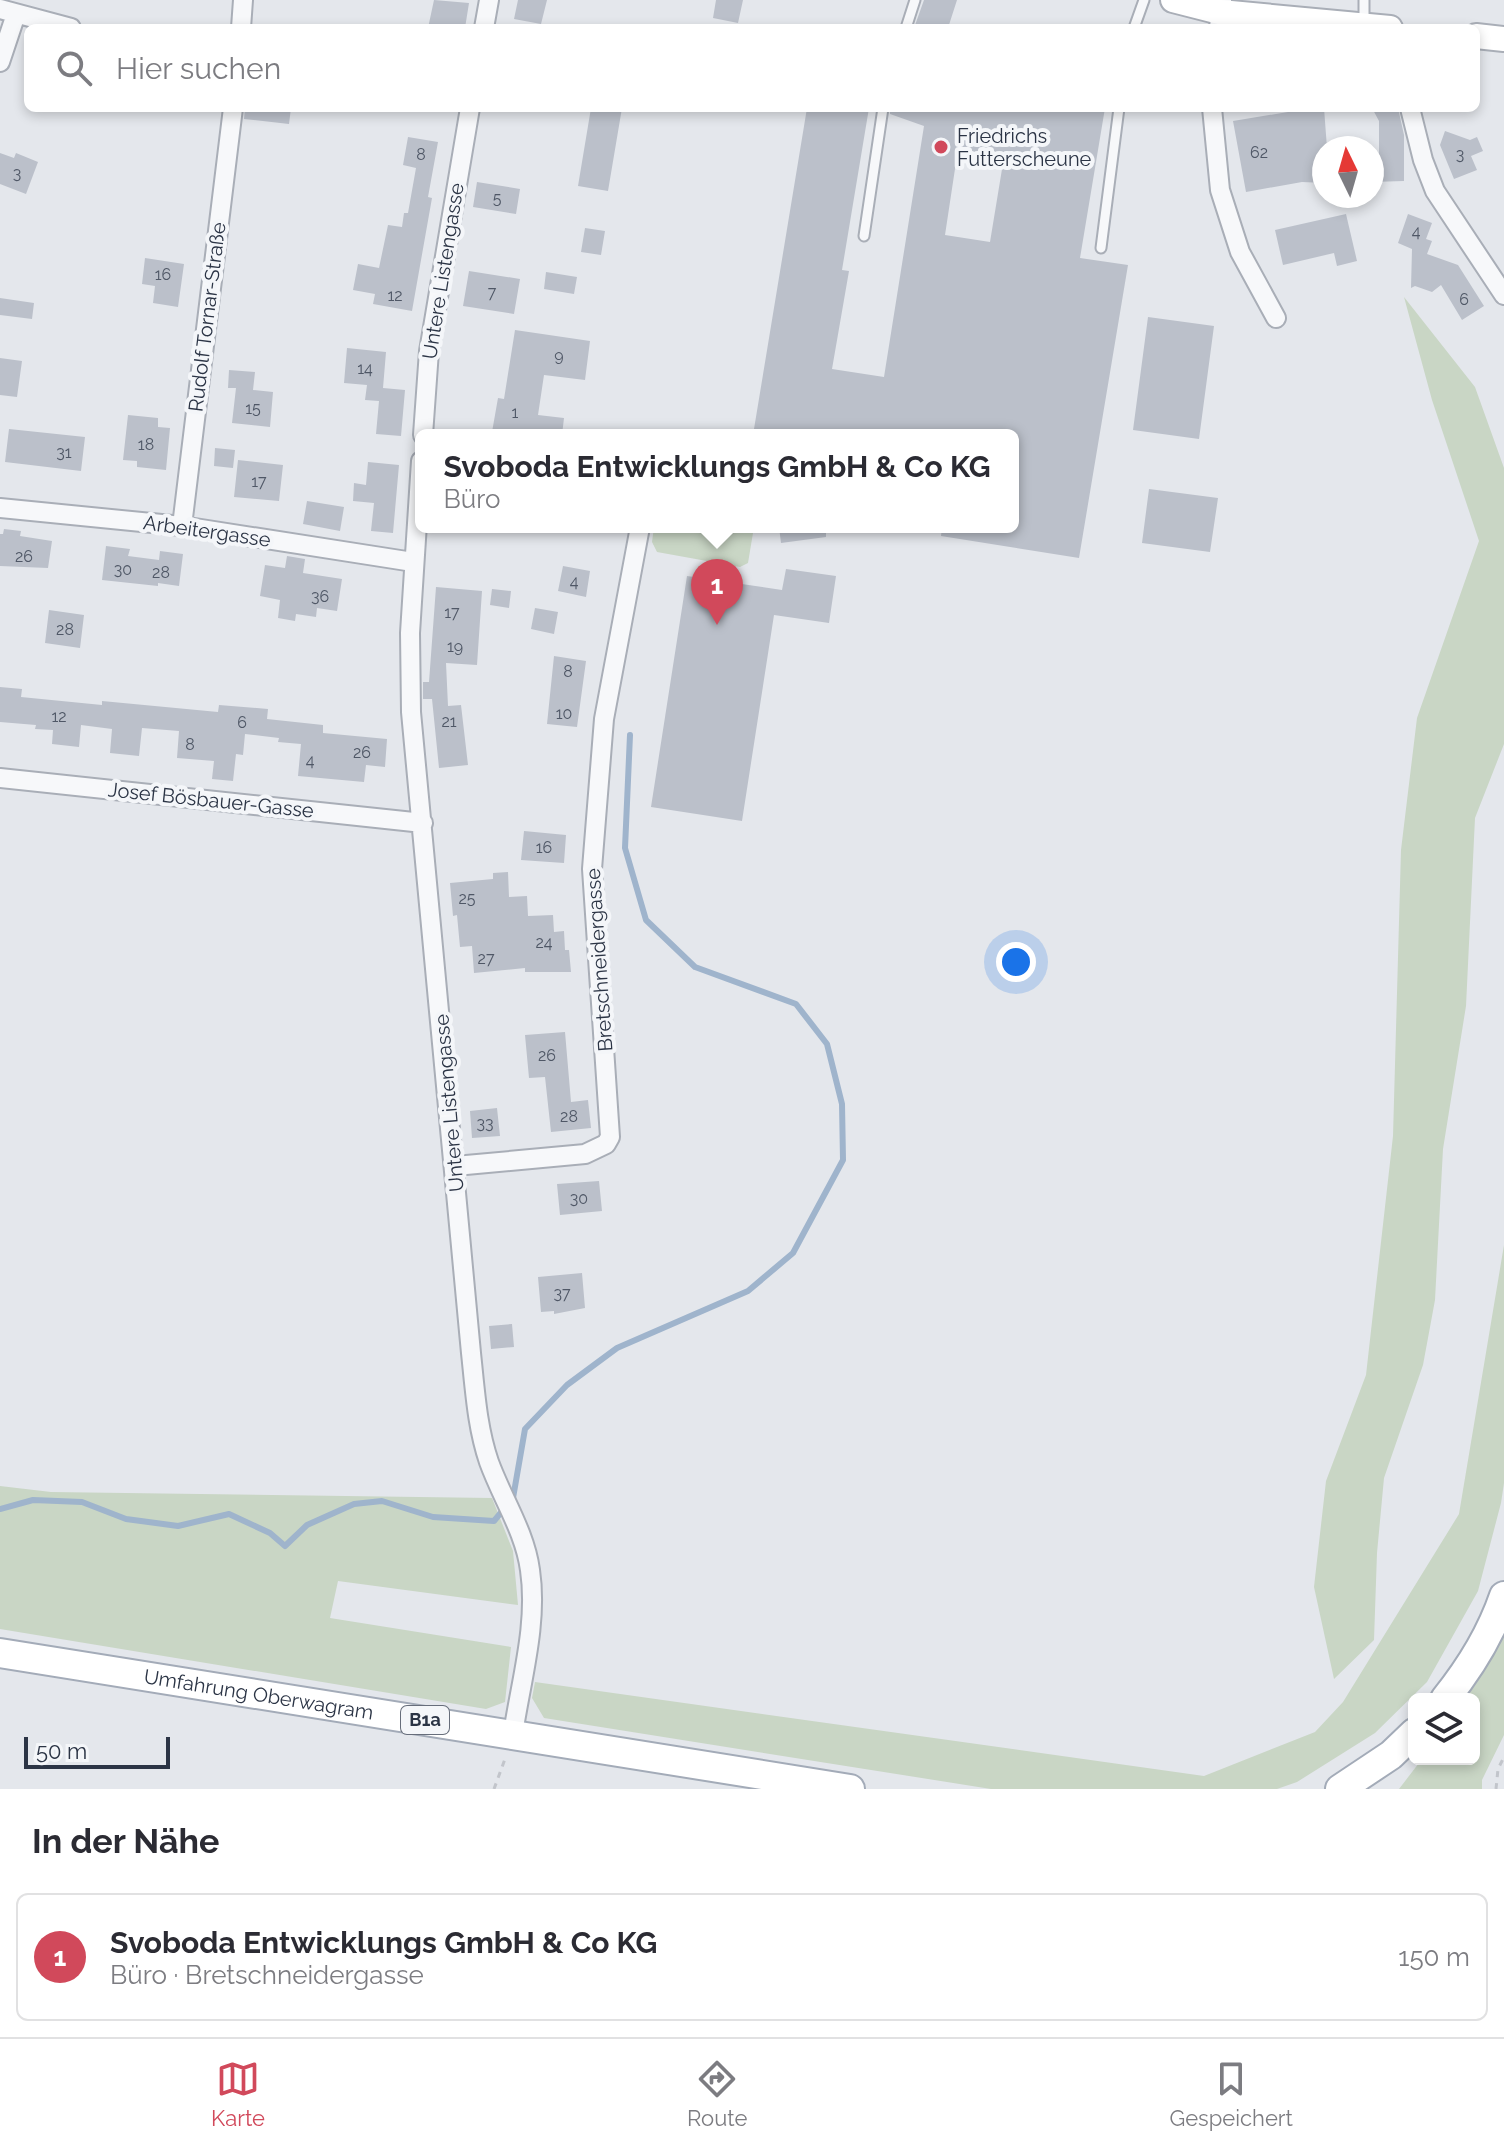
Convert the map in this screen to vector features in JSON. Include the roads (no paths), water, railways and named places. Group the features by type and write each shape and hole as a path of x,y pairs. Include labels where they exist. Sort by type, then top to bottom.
{"main road":[{"path":"1173,0 1220,13 1342,24"},
{"path":"1480,36 1504,39"},
{"path":"1450,1693 1465,1674 1497,1616 1504,1596"},
{"name":"Umfahrung Oberwagram","path":"0,1653 850,1789"},
{"path":"1340,1789 1391,1755 1408,1739"}],"street":[{"path":"241,24 243,0"},
{"path":"485,24 489,0"},
{"path":"0,62 8,12 55,24"},
{"name":"Rudolf Tornar-Straße","path":"182,526 233,112"},
{"name":"Untere Listengasse","path":"423,429 429,351 469,112"},
{"path":"1212,112 1220,190 1240,252 1276,318"},
{"path":"1411,112 1423,160 1435,191 1504,295"},
{"name":"Arbeitergasse","path":"0,508 182,526 413,562"},
{"name":"Untere Listengasse","path":"415,533 410,633 411,712 476,1400 489,1462 528,1553 532,1595 529,1642 513,1734"},
{"name":"Bretschneidergasse","path":"455,1166 585,1154 606,1144 610,1137 592,869 604,719 639,533"},
{"name":"Josef Bösbauer-Gasse","path":"0,778 423,823"}],"lane":[{"path":"907,24 915,0"},
{"path":"1135,24 1144,0"},
{"path":"1364,0 1364,24"},
{"path":"864,236 882,112"},
{"path":"1101,248 1118,112"}],"waterway":[{"path":"0,1509 33,1500 82,1502 126,1519 178,1526 229,1514 270,1533 285,1546 307,1525 354,1504 382,1501 433,1517 494,1521 513,1498 525,1429 567,1385 617,1348 748,1291 793,1253 843,1160 842,1104 827,1044 796,1004 695,967 646,920 625,848 630,735"}],"place":[{"name":"Friedrichs Futterscheune","path":"941,147"},
{"name":"Svoboda Entwicklungs GmbH & Co KG","path":"717,625"}]}
